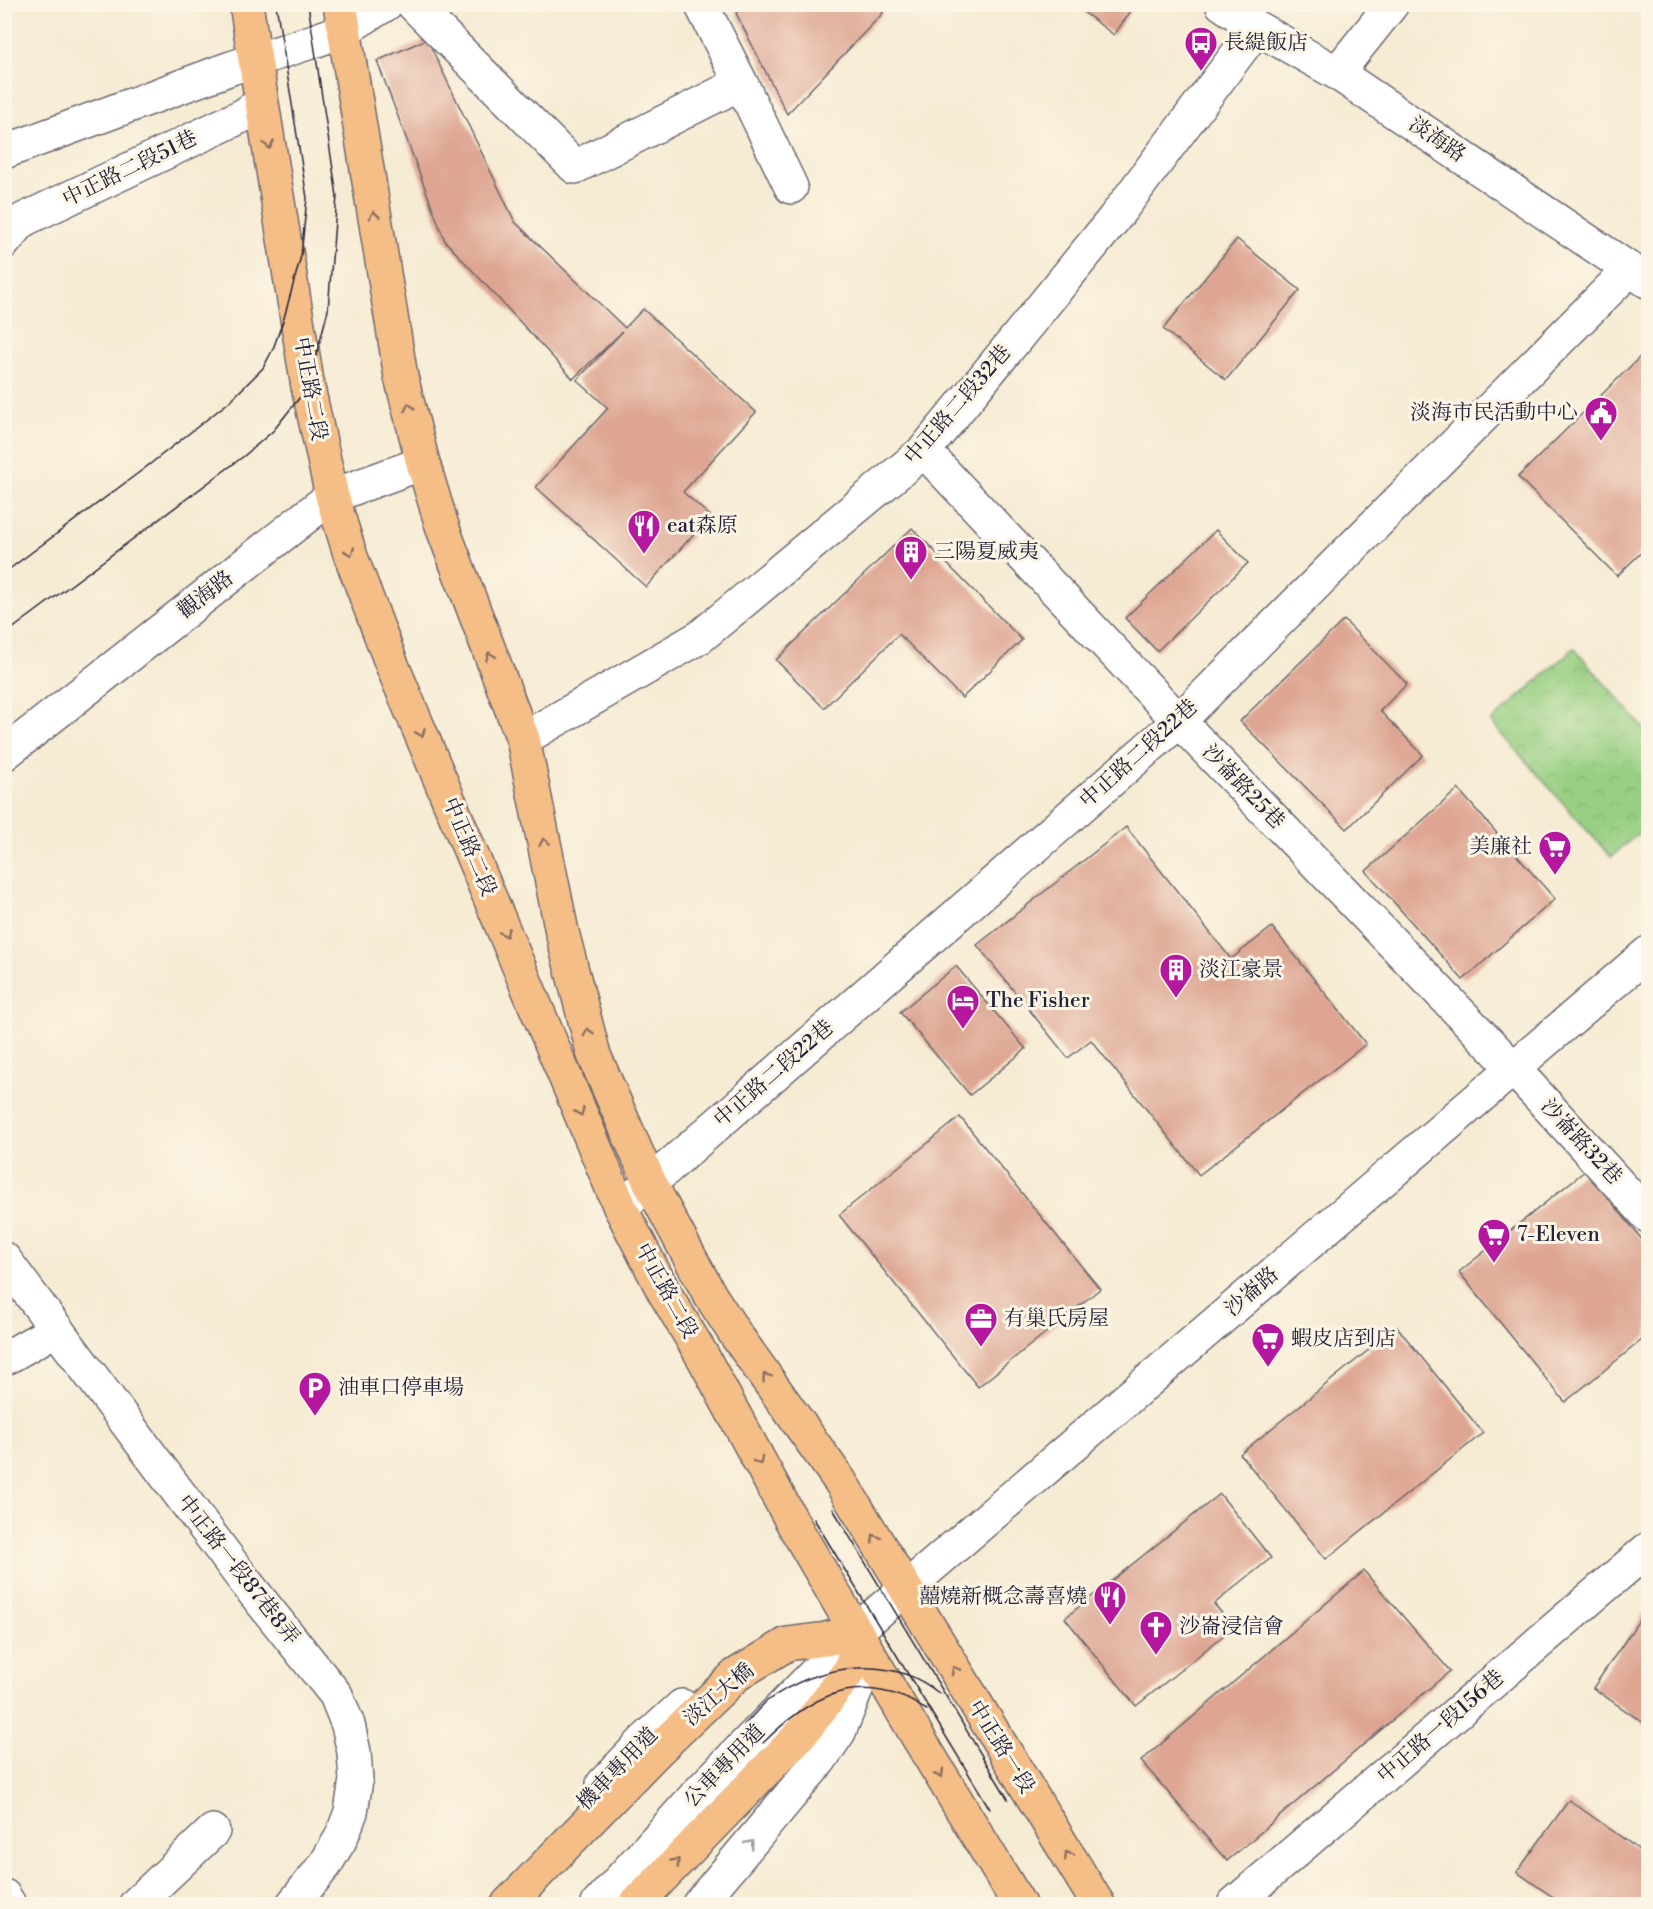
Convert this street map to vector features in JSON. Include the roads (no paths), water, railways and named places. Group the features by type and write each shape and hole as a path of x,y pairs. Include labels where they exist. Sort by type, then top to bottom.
{"main road":[{"name":"中正路二段","path":"246,4 309,387 332,496 350,554 392,665 620,1207 663,1290 703,1357 791,1520 856,1631"},
{"name":"中正路二段","path":"342,17 401,377 423,463 447,539 523,739 562,932 594,1055 650,1183 710,1294 736,1335 840,1481 906,1588"},
{"name":"中正路一段","path":"906,1588 1098,1905"},
{"name":"淡江大橋","path":"508,1905 538,1871 736,1675 787,1644 826,1639 856,1631"},
{"path":"636,1905 803,1731 823,1707 852,1667 856,1631"},
{"path":"856,1631 1019,1905"}],"street":[{"path":"4,152 255,61 342,17 386,4"},
{"path":"413,4 575,166 741,83"},
{"path":"701,4 791,187"},
{"name":"淡海路","path":"1222,4 1257,28 1337,73 1639,276"},
{"path":"1337,73 1392,4"},
{"name":"中正路二段32巷","path":"523,739 700,637 924,451 1113,220 1257,28"},
{"name":"中正路二段51巷","path":"4,242 23,220 244,115 261,103"},
{"name":"中正路二段22巷","path":"620,1207 1179,721 1639,276"},
{"name":"沙崙路25巷","path":"924,451 1179,721 1513,1068"},
{"name":"觀海路","path":"4,754 332,496 423,463"},
{"name":"沙崙路","path":"856,1631 1648,952"},
{"name":"沙崙路32巷","path":"1513,1068 1648,1216"},
{"name":"中正路一段87巷8弄","path":"4,1259 244,1580 336,1695 348,1725 354,1752 356,1780 351,1812 341,1838 325,1865 293,1905"},
{"path":"4,1359 57,1329"},
{"name":"中正路一段156巷","path":"1234,1905 1648,1549"},
{"name":"機車專用道","path":"491,1905 644,1741 727,1664 783,1634 817,1624 856,1631"},
{"path":"699,1905 820,1760 839,1731 863,1668 856,1631"},
{"name":"公車專用道","path":"597,1905 699,1793 856,1631"},
{"path":"136,1905 213,1831"},
{"path":"4,1896 9,1905"}],"tram line":[{"path":"4,573 229,402 263,368 273,349 301,256 307,198 276,4"},
{"path":"4,635 244,456 273,431 308,387 328,310 337,196 308,4"},
{"path":"833,1509 1008,1799"},
{"path":"814,1519 990,1809"},
{"path":"744,1725 767,1701 787,1689 808,1679 854,1668 876,1668 899,1672 920,1681 940,1694"},
{"path":"763,1743 810,1705 844,1691 862,1689 882,1691 906,1698 927,1710"}],"place":[{"name":"長緹飯店","path":"1201,72"},
{"name":"淡海市民活動中心","path":"1601,442"},
{"name":"eat森原","path":"644,555"},
{"name":"三陽夏威夷","path":"911,581"},
{"name":"美廉社","path":"1555,876"},
{"name":"淡江豪景","path":"1176,999"},
{"name":"The Fisher","path":"963,1030"},
{"name":"7-Eleven","path":"1494,1264"},
{"name":"有巢氏房屋","path":"981,1348"},
{"name":"蝦皮店到店","path":"1268,1368"},
{"name":"油車口停車場","path":"315,1417"},
{"name":"囍燒新概念壽喜燒","path":"1110,1626"},
{"name":"沙崙浸信會","path":"1156,1656"}]}
